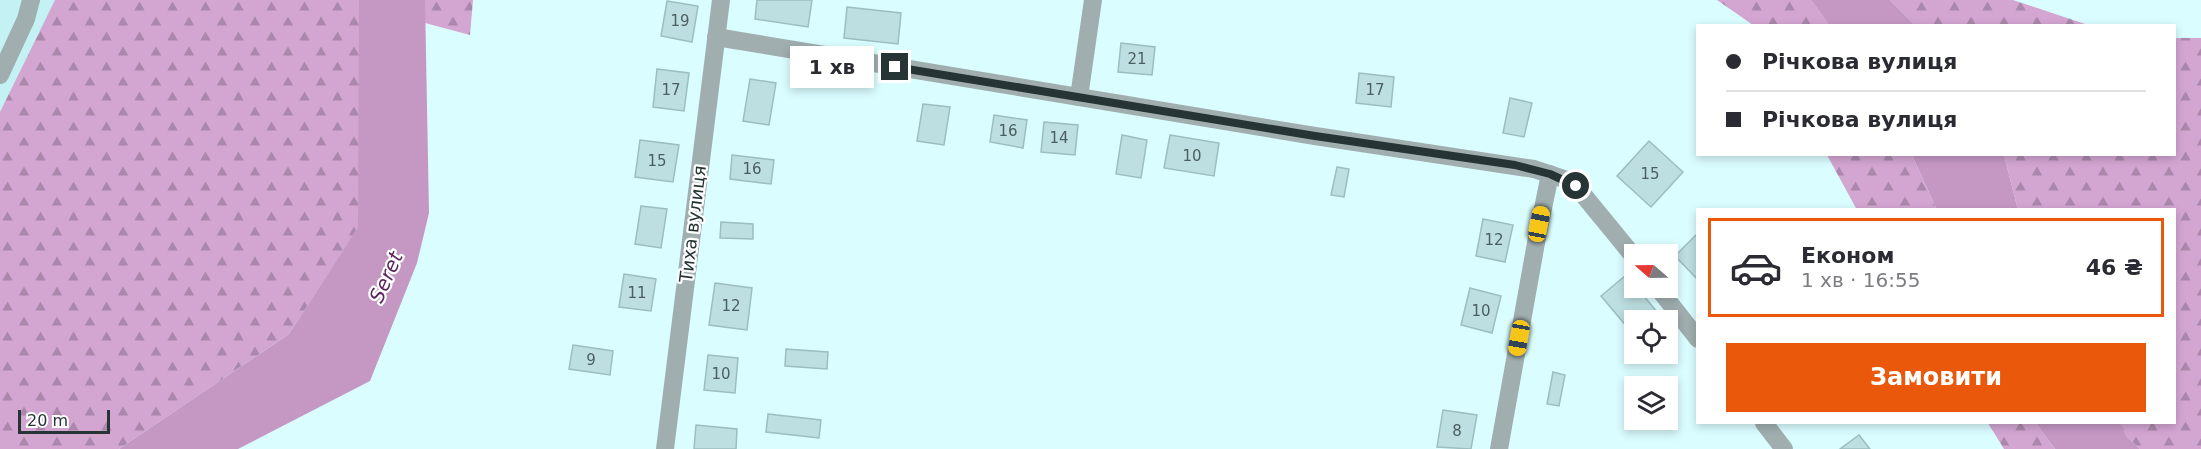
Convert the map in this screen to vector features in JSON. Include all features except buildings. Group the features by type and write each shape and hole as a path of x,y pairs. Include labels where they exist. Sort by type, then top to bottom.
{"street":[{"path":"0,75 26,19 32,0"},
{"name":"Тиха вулиця","path":"665,449 721,0"},
{"path":"1078,96 1093,0"},
{"path":"716,37 1304,134 1515,165 1550,174 1576,186 1624,245"},
{"path":"1499,449 1550,174"},
{"path":"1666,298 1696,336"},
{"path":"1765,424 1784,449"}],"shaded area":[{"path":"0,0 64,0 0,169"}],"green space":[{"path":"55,0 359,0 359,226 289,334 119,449 0,449 0,112"},
{"path":"425,0 473,0 470,35 425,23"},
{"path":"1717,0 1811,0 1828,24 1752,24"},
{"path":"1890,0 2013,0 2085,24 1914,24"},
{"path":"2176,38 2201,38 2201,449 2140,449 2127,437 2120,424 2176,424 2176,208 2017,208 2004,156 2176,156"},
{"path":"1828,156 1912,156 1936,208 1856,208"},
{"path":"1989,424 2037,424 2055,449 2004,449"}],"water":[{"name":"Seret","path":"359,0 425,0 429,213 417,263 370,381 238,449 119,449 289,334 358,227"},
{"path":"1811,0 1890,0 1914,24 1828,24"},
{"path":"1912,156 2004,156 2017,208 1936,208"},
{"path":"2037,424 2120,424 2127,437 2140,449 2055,449"}],"route":[{"path":"895,67 1315,136 1515,165 1550,174 1576,186"}]}
